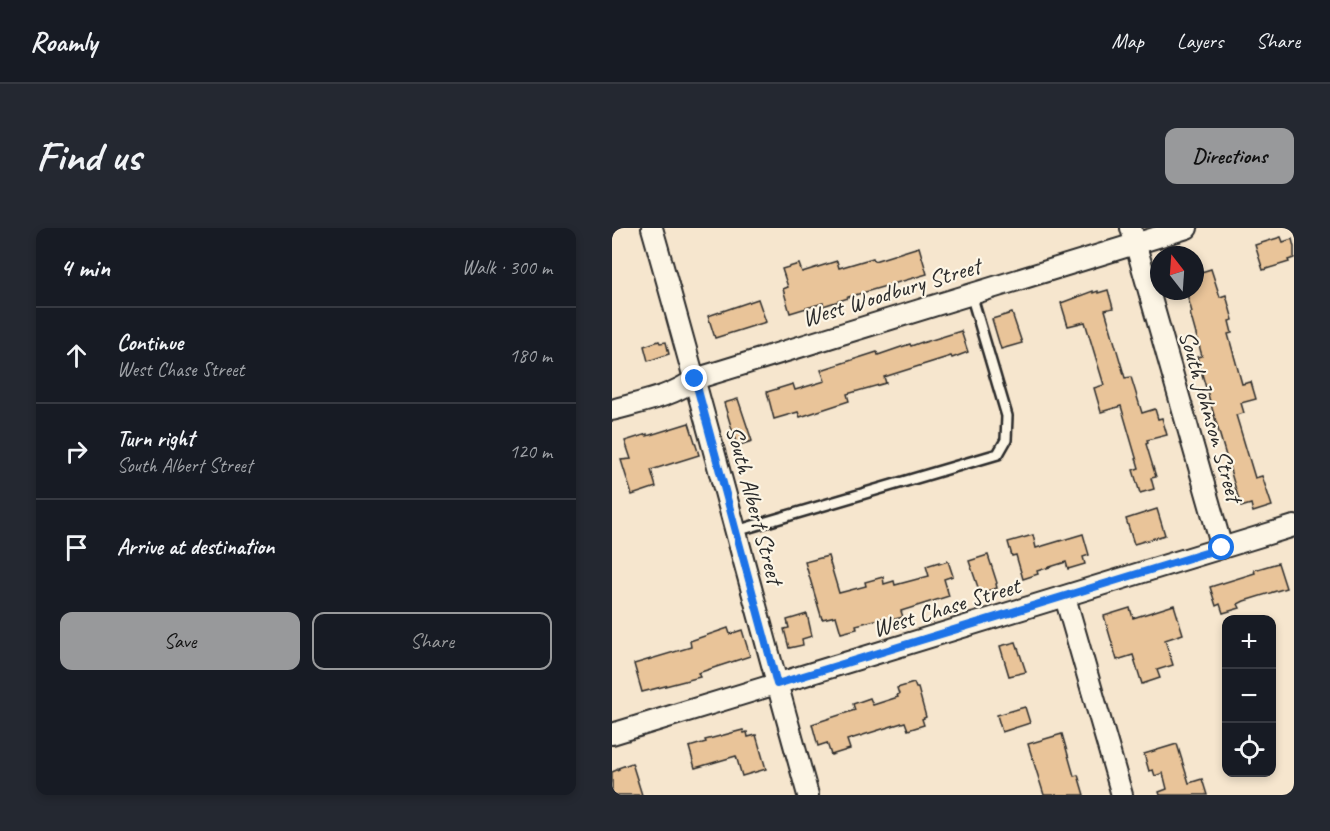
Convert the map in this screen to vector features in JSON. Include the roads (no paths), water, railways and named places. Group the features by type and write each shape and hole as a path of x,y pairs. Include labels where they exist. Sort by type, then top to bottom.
{"street":[{"name":"South Albert Street","path":"652,228 808,795"},
{"name":"West Woodbury Street","path":"612,410 675,392 695,379 971,294 1133,236 1187,228"},
{"name":"South Johnson Street","path":"1133,236 1222,548"},
{"name":"West Chase Street","path":"612,734 1294,526"},
{"path":"1065,597 1122,795"}],"lane":[{"path":"736,531 998,453 1006,440 1007,416 971,294"}]}
